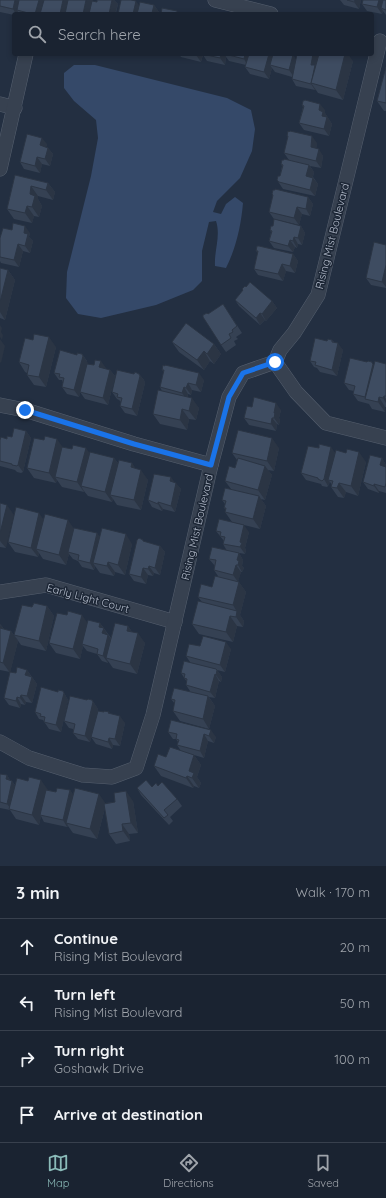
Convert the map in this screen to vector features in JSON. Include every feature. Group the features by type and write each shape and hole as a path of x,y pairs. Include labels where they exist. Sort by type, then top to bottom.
{"street":[{"path":"215,0 263,12"},
{"name":"Rising Mist Boulevard","path":"0,742 29,758 82,774 112,777 136,768 153,715 211,465 229,397 243,373 275,362 280,350 294,333 318,295 379,41"},
{"path":"0,169 26,56"},
{"path":"0,104 15,108"},
{"path":"275,362 296,392 326,423 386,438"},
{"path":"0,405 25,410 134,444 211,465"},
{"name":"Early Light Court","path":"0,592 46,585 175,622"}],"water":[{"path":"74,65 95,65 227,98 251,110 255,129 252,151 240,178 217,201 213,212 221,214 226,204 235,197 243,203 241,220 235,245 226,268 215,266 218,232 216,221 209,222 202,251 202,281 193,290 156,305 101,318 78,314 66,298 67,272 91,176 98,138 96,120 74,101 64,88 64,73"}],"building":[{"path":"0,0 15,0 13,9 0,6"},
{"path":"19,0 39,0 36,12 17,10"},
{"path":"44,0 63,0 60,12 41,12"},
{"path":"68,0 86,0 83,12 65,12"},
{"path":"97,0 112,0 109,12 89,12 92,1 97,2"},
{"path":"121,0 136,1 133,12 118,12"},
{"path":"363,0 379,0 377,7 362,4"},
{"path":"383,0 386,0 386,10 381,8"},
{"path":"140,2 154,5 152,12 138,12"},
{"path":"162,8 177,11 177,12 161,12"},
{"path":"233,56 245,56 244,59"},
{"path":"248,56 268,56 264,72 245,67"},
{"path":"272,56 293,56 289,70 270,65"},
{"path":"297,56 313,56 311,65 315,65 311,84 292,79"},
{"path":"318,56 344,56 336,90 311,83"},
{"path":"386,67 386,103 377,101"},
{"path":"305,100 320,104 319,110 323,112 322,116 327,117 324,129 299,123 304,106 302,105 303,101"},
{"path":"288,131 312,136 311,147 319,149 316,161 284,153"},
{"path":"27,134 42,138 40,145 48,148 45,159 37,157 35,166 20,162"},
{"path":"284,159 309,165 306,176 313,178 310,190 279,182 277,180 278,176 280,176 283,165 281,164 282,160"},
{"path":"15,175 48,183 46,190 31,186 30,194 35,196 32,207 27,206 25,213 7,209"},
{"path":"275,189 308,197 306,209 297,207 294,218 269,212 273,190"},
{"path":"274,219 301,226 298,238 294,237 293,241 290,240 288,246 269,241 272,231 270,230 271,226 273,226"},
{"path":"13,223 25,226 24,233 28,234 25,246 18,244 14,260 0,257 0,238 3,228 12,230"},
{"path":"374,242 386,245 386,265 382,282 366,278"},
{"path":"257,246 293,254 290,266 282,264 278,274 254,269 258,251 256,251"},
{"path":"0,268 8,270 0,302"},
{"path":"250,282 272,301 262,314 260,313 256,318 235,300 243,290 242,289"},
{"path":"223,304 237,326 232,330 233,332 229,334 231,338 221,345 203,315 208,314"},
{"path":"186,323 214,344 207,354 204,351 197,360 172,342"},
{"path":"34,334 49,337 39,377 27,375 29,365 19,362 25,338 33,340"},
{"path":"315,338 327,341 328,339 332,340 332,342 338,343 332,370 315,365 316,362 310,361"},
{"path":"60,350 77,355 77,353 82,354 83,356 74,390 62,387 64,378 59,377 60,374 54,373"},
{"path":"350,358 372,362 373,364 365,397 353,394 355,386 344,383"},
{"path":"95,360 101,361 99,367 110,370 103,398 80,392 87,364 94,365"},
{"path":"375,361 386,364 386,396 383,398 379,397 378,402 365,399"},
{"path":"163,365 199,373 196,385 188,383 186,388 184,387 182,393 160,387 164,370 162,370"},
{"path":"117,370 134,374 135,372 140,376 132,409 120,406 122,398 117,397 118,394 112,392"},
{"path":"158,390 192,398 189,411 182,409 180,420 153,414"},
{"path":"254,397 276,403 274,418 272,418 271,424 244,418 247,406 252,407"},
{"path":"14,428 26,431 17,466 0,461 1,437 7,439 7,436 12,437"},
{"path":"238,430 272,438 267,461 232,453"},
{"path":"45,436 57,439 49,473 27,468 34,438 44,440"},
{"path":"319,444 331,447 324,479 322,481 318,478 301,473 308,446 319,448"},
{"path":"73,445 86,448 77,482 55,477 62,447 72,449"},
{"path":"347,449 359,452 351,486 339,483 337,488 331,487 333,481 328,480 336,450 346,453"},
{"path":"90,452 114,458 105,492 81,486"},
{"path":"370,455 382,458 380,465 386,467 385,487 374,484 374,486 363,482"},
{"path":"238,458 265,466 258,490 225,481 229,466 235,468"},
{"path":"119,460 132,463 131,467 141,470 134,500 110,495"},
{"path":"154,474 171,477 170,481 176,483 171,506 158,502 158,504 148,500"},
{"path":"225,488 259,496 253,519 225,512 226,508 224,508 226,501 222,500"},
{"path":"0,503 7,505 0,533"},
{"path":"16,507 39,513 31,548 8,542"},
{"path":"45,514 68,520 59,555 36,549"},
{"path":"219,519 244,525 240,542 242,543 240,547 223,544 225,537 220,536 221,532 216,531"},
{"path":"74,528 97,533 90,563 78,560 79,555 68,552"},
{"path":"102,528 126,534 118,565 108,562 107,566 93,563"},
{"path":"139,538 143,541 160,546 155,568 149,566 148,569 143,568 141,577 129,574 137,540"},
{"path":"212,547 239,553 237,560 239,561 238,565 236,565 233,575 214,570 216,560 209,559"},
{"path":"215,576 239,582 233,605 198,597 201,584 212,587"},
{"path":"198,601 237,611 236,617 230,616 226,632 192,624"},
{"path":"34,603 47,606 39,641 14,635 22,605 32,607"},
{"path":"68,611 82,615 73,649 49,643 57,613 67,615"},
{"path":"88,620 100,623 99,627 104,628 102,633 108,635 103,656 97,654 98,649 82,644"},
{"path":"115,623 128,626 127,631 138,633 130,664 106,658"},
{"path":"0,628 11,631 3,663 0,662"},
{"path":"203,636 226,642 220,665 186,656 189,644 200,646"},
{"path":"184,661 217,670 210,692 186,685 187,679 184,678 185,674 181,673"},
{"path":"17,667 27,670 25,675 32,677 27,696 21,695 20,698 17,697 16,701 4,698 10,672 16,673"},
{"path":"41,687 58,692 58,690 63,691 64,693 56,725 44,722 45,717 40,716 41,714 35,712"},
{"path":"174,688 208,696 203,719 173,711 175,700 171,699"},
{"path":"70,696 92,700 93,702 85,736 73,733 75,724 64,721"},
{"path":"98,711 109,712 108,713 120,716 115,739 109,738 108,742 91,737"},
{"path":"171,720 211,730 209,736 204,734 200,751 177,745 179,740 176,739 177,734 168,732"},
{"path":"170,747 194,755 189,771 194,773 192,778 187,776 186,778 154,766 158,754 166,757"},
{"path":"0,774 7,775 6,779 12,781 7,804 0,802"},
{"path":"29,777 41,780 32,815 9,809 17,778 28,781"},
{"path":"146,780 152,787 156,783 158,786 162,782 177,799 164,810 168,815 164,818 137,788"},
{"path":"57,788 70,790 63,820 40,815 46,790 56,792"},
{"path":"75,788 99,794 90,829 66,823"},
{"path":"126,791 131,823 122,824 123,831 109,834 104,804 115,802 114,793"}],"route":[{"path":"25,410 134,444 211,465 229,397 243,373 275,362"}]}
